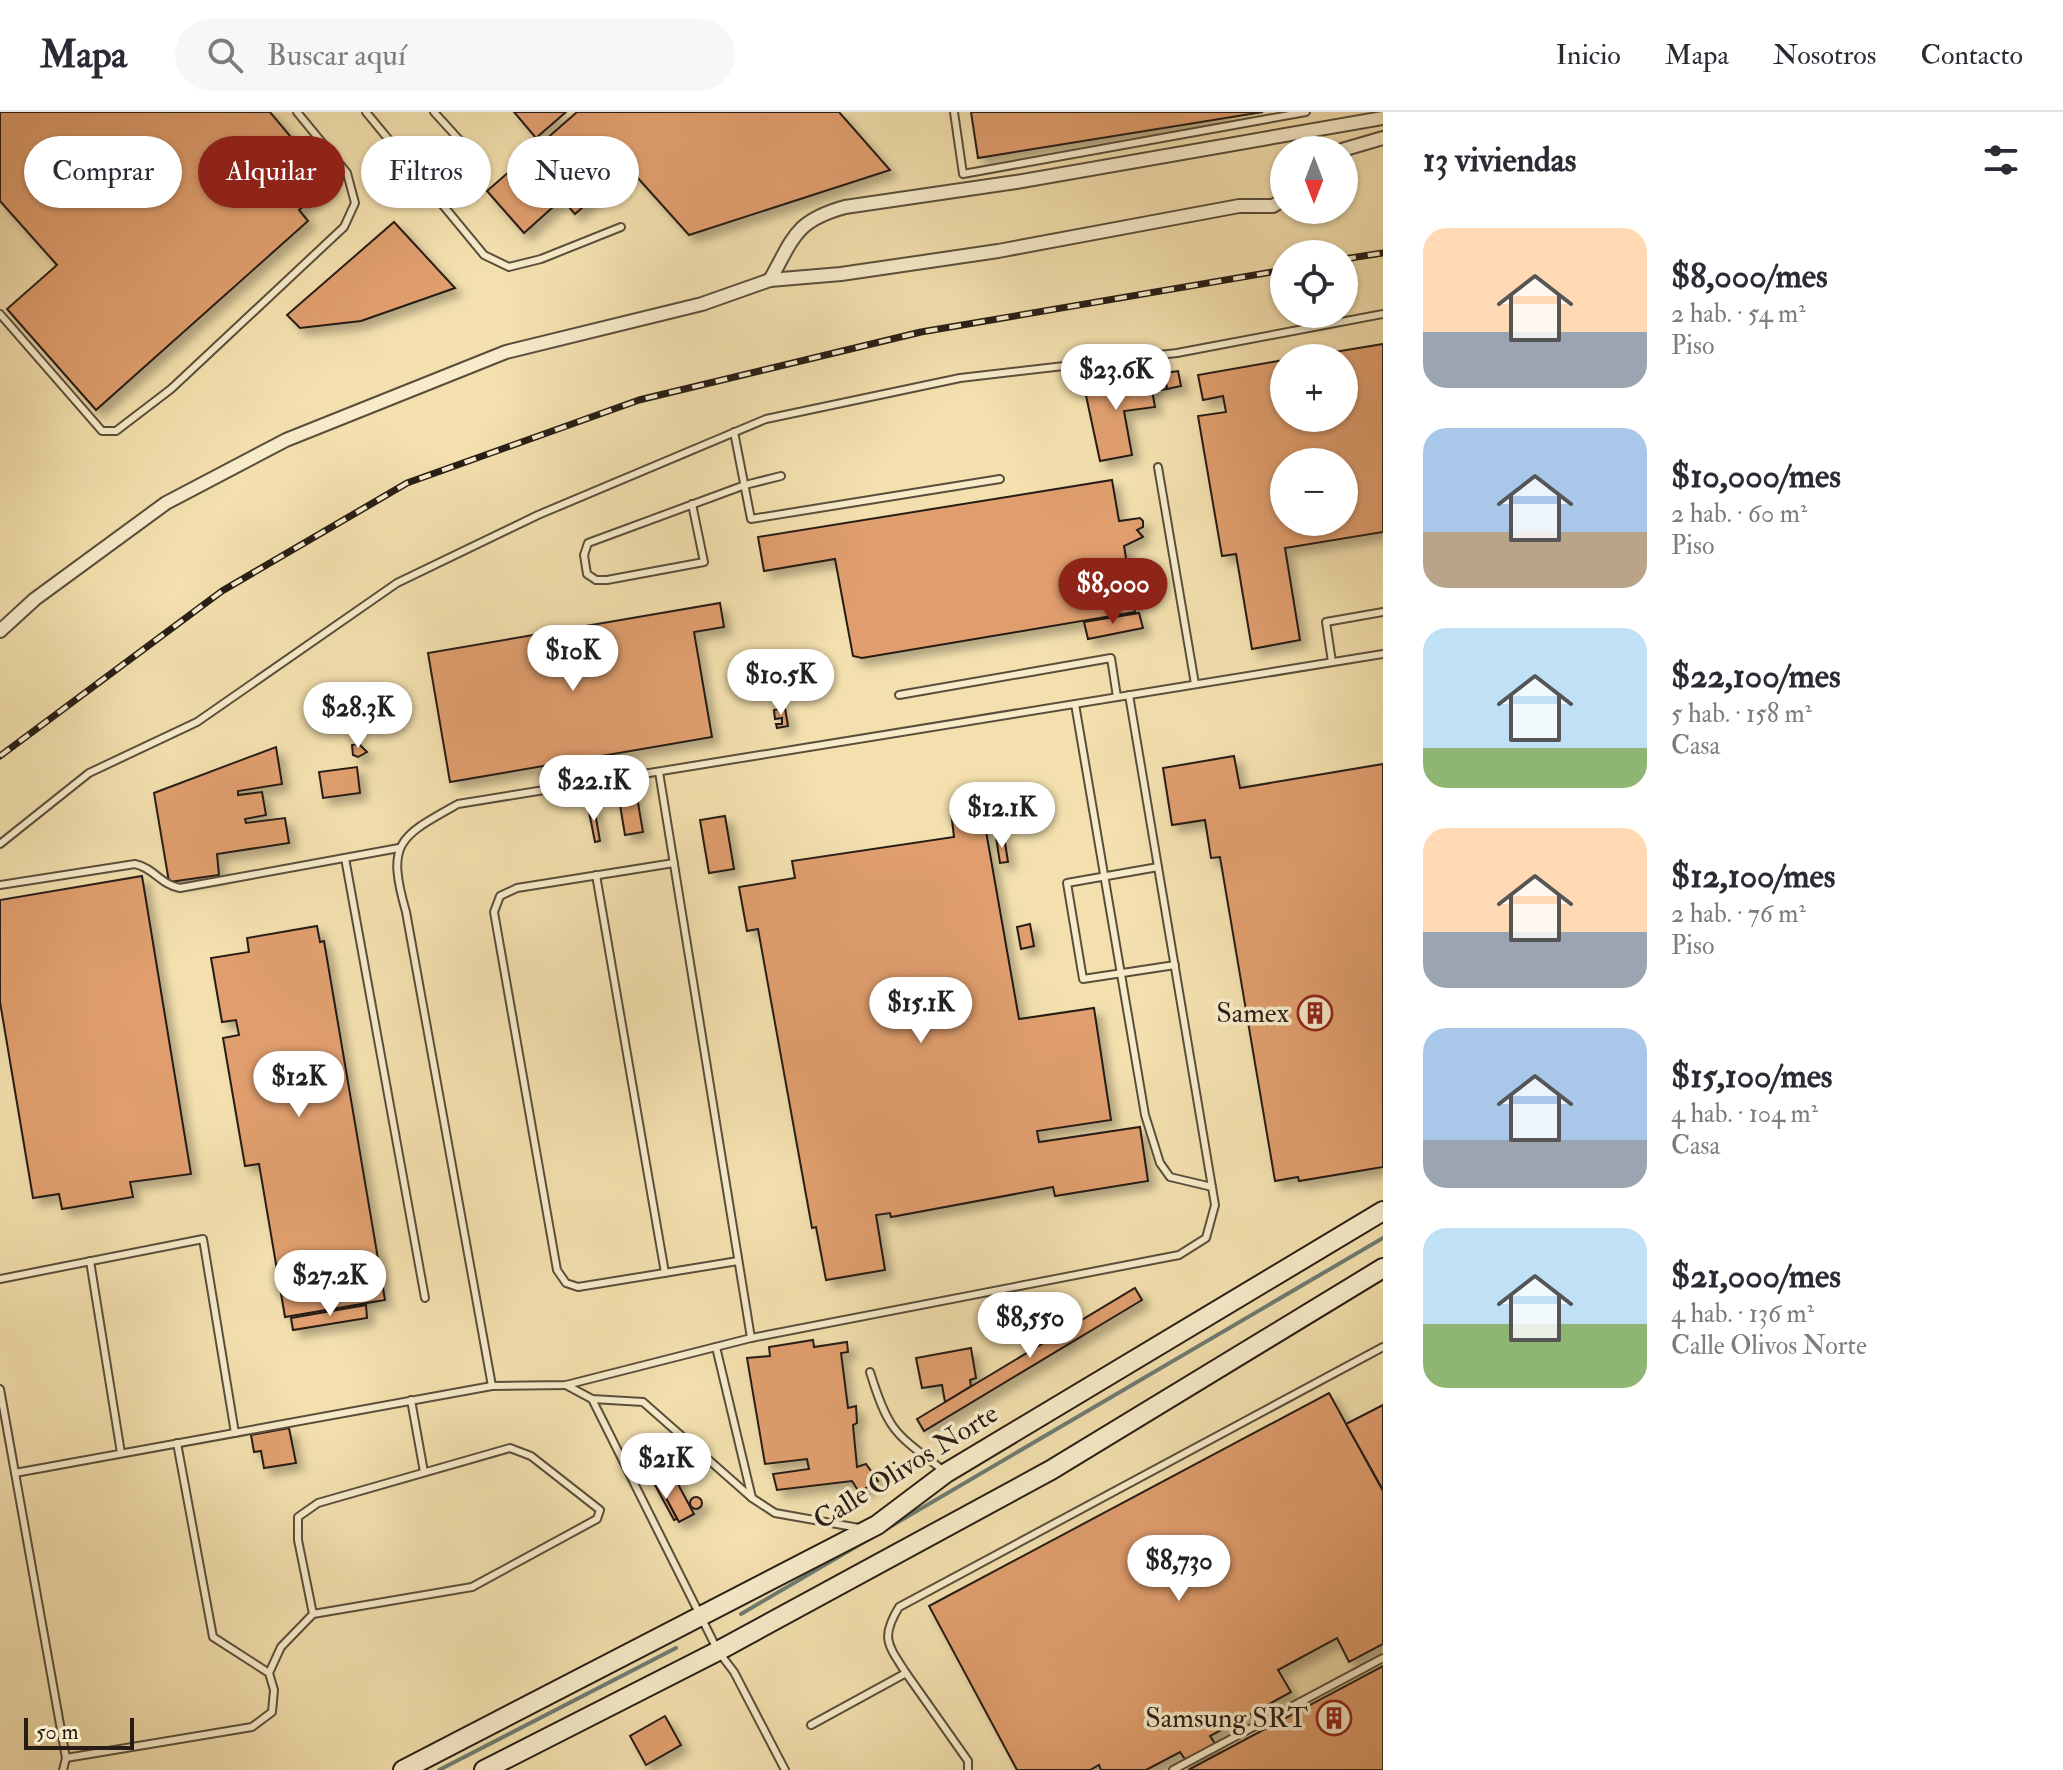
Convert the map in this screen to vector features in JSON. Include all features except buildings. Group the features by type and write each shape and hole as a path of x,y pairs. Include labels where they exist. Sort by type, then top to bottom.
{"main road":[{"name":"Calle Olivos Norte","path":"403,1770 867,1529 896,1512 946,1473 1383,1211"},
{"path":"484,1770 718,1651 1051,1470 1383,1268"}],"street":[{"path":"770,280 798,229 819,215 845,207 1016,182 1383,118"},
{"path":"1358,145 1383,138"},
{"path":"0,631 35,599 166,503 286,440 506,352 702,304 770,280 841,274 998,251 1239,206 1270,206"}],"lane":[{"path":"0,314 102,431 116,431 171,389 344,227 355,203 347,173 297,112"},
{"path":"366,112 484,255 509,267 621,227"},
{"path":"434,112 456,136"},
{"path":"954,112 963,174 1306,112"},
{"path":"0,844 89,773 197,722 397,583 484,539 766,419 960,378 1177,353 1383,314"},
{"path":"734,432 751,519 1000,479"},
{"path":"1158,467 1195,684"},
{"path":"692,504 704,562 607,580 596,580 587,574 584,555 588,543 692,504 745,485 781,476"},
{"path":"1332,662 1326,622 1383,612"},
{"path":"492,1386 406,912 394,872 399,848 414,829 458,804 1383,654"},
{"path":"899,695 1111,658 1117,697"},
{"path":"15,1473 492,1386 566,1385 751,1338 1179,1255 1206,1238 1215,1205 1129,695"},
{"path":"1075,704 1145,1115 1160,1163 1170,1177 1212,1187"},
{"path":"659,772 751,1338"},
{"path":"0,885 135,864 150,867 167,886 180,888 399,848"},
{"path":"345,858 425,1298"},
{"path":"674,863 517,888 500,896 494,912 557,1270 566,1283 578,1287 738,1261"},
{"path":"1158,867 1067,883 1071,911 1083,979 1175,965"},
{"path":"596,875 665,1273"},
{"path":"0,1279 203,1239 235,1433"},
{"path":"90,1261 121,1453"},
{"path":"716,1347 752,1498"},
{"path":"968,1770 968,1761 889,1645 887,1627 899,1607 1383,1347"},
{"path":"870,1372 884,1416 896,1434 946,1473"},
{"path":"566,1385 592,1399 643,1402 752,1498 775,1513 867,1529"},
{"path":"0,1389 66,1758 63,1770"},
{"path":"592,1399 718,1651 734,1672 785,1770"},
{"path":"411,1400 424,1472"},
{"path":"66,1758 252,1727 272,1712 274,1690 269,1673 213,1637 177,1443"},
{"path":"269,1673 281,1647 313,1614 472,1587 597,1519 600,1510 531,1456 510,1448 318,1503 298,1517 298,1540 313,1614"},
{"path":"1173,1770 1383,1658"},
{"path":"811,1725 906,1673"}],"waterway":[{"path":"741,1614 1383,1238"},
{"path":"439,1770 676,1648"}],"railway":[{"path":"1358,257 1383,253"},
{"path":"0,756 222,591 407,483 639,400 921,332 1270,272"}],"place":[{"name":"Samex","path":"1315,1013"},
{"name":"Samsung SRT","path":"1334,1718"}]}
